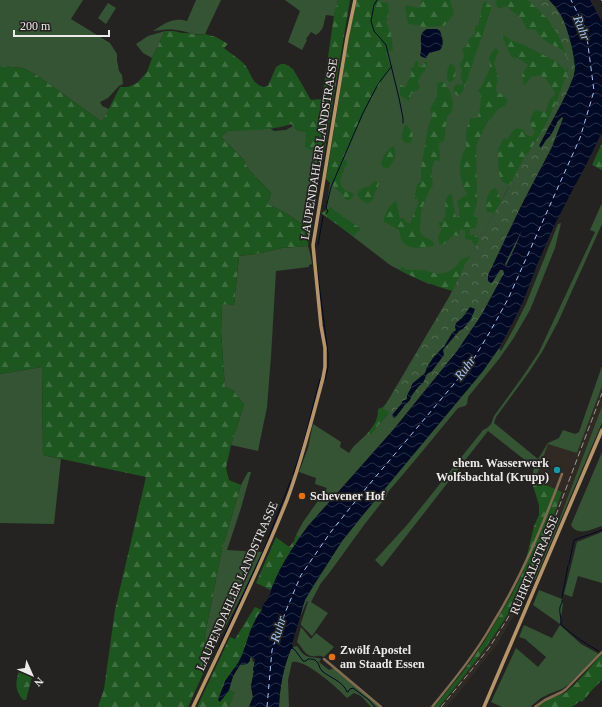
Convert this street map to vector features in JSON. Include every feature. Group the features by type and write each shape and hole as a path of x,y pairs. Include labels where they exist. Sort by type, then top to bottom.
{"main road":[{"name":"LAUPENDAHLER LANDSTRASSE","path":"193,707 265,552 287,500 305,446 323,378 325,367 325,348 321,326 313,245 347,38 355,0"},
{"name":"RUHRTALSTRASSE","path":"484,707 602,430"}],"street":[{"name":"RUHRTALSTRASSE","path":"432,707 478,649 494,623 545,520 562,474"},
{"path":"535,707 566,689 602,652"},
{"path":"324,659 381,707"}],"shaded area":[{"path":"602,386 602,406 558,523 534,580 496,646 447,707 439,707 485,649 503,623 562,492 537,482 536,477 548,443 577,453"}],"green space":[{"path":"0,0 83,0 71,19 110,43 117,54 119,71 122,75 123,84 119,86 108,98 100,102 102,106 109,109 102,122 38,76 23,68 0,66"},
{"path":"196,0 221,0 205,34 173,30 153,31 165,23 173,20 187,21"},
{"path":"285,0 338,0 334,16 326,15 321,31 316,35 311,32 306,39 307,40 302,50 288,42 300,11"},
{"path":"338,0 350,0 323,161 313,151 305,147 306,132 297,130 291,124 268,129 227,131 221,137 243,159 249,170 271,193 268,204 289,215 310,230 308,246 282,248 239,256 234,305 222,304 221,332 225,387 234,391 244,405 231,445 226,468 229,480 241,485 222,549 206,630 206,641 212,647 215,647 188,707 98,707 104,689 115,610 146,477 43,455 42,367 0,374 0,66 23,68 38,76 102,122 120,87 128,87 137,83 147,72 165,31 200,35 205,34 216,37 228,44 224,48 243,63 254,81 259,85 263,87 268,86 276,67 281,64 285,64 293,69 311,100 322,99 334,15"},
{"path":"357,0 549,0 557,7 563,16 566,26 570,65 519,168 466,263 429,284 390,265 325,215 339,127 336,123 349,37"},
{"path":"357,0 380,0 380,2 388,3 389,11 386,23 391,33 393,50 386,53 390,67 368,104 343,159 348,162 342,173 341,185 347,191 353,193 351,199 347,201 342,194 326,179 349,37"},
{"path":"421,0 450,0 454,14 444,26 423,27 408,24 405,5 420,8"},
{"path":"495,0 528,0 547,18 557,34 566,26 572,46 575,68 515,186 505,183 500,177 498,151 500,145 503,139 505,138 507,140 516,128 524,130 525,134 532,137 535,132 532,128 530,120 533,113 536,110 545,113 550,99 556,94 547,80 540,75 531,77 524,86 522,75 528,65 518,58 511,57 501,33 512,41 522,44 555,61 567,71 569,64 563,50 544,40 536,30 527,29 522,19 506,6 498,9"},
{"path":"528,0 549,0 557,7 568,25 575,69 571,110 526,227 505,273 466,341 402,418 383,409 449,297 526,154 527,155 543,129 556,103 568,71 565,51 551,23 543,13"},
{"path":"485,1 491,6 491,10 463,91 458,96 455,94 454,87 457,84 461,85 463,82 460,78 462,70 460,65 464,56 462,49 467,46 469,39 475,34 475,26 479,25 483,3"},
{"path":"108,3 116,8 106,24 98,18"},
{"path":"165,31 152,58 143,53 136,44 148,36"},
{"path":"495,48 499,51 494,63 498,77 496,88 497,93 502,94 508,100 505,106 498,109 484,128 476,147 477,204 473,216 478,218 476,228 470,229 470,235 474,235 480,239 476,247 471,240 465,239 465,231 460,229 459,236 454,235 443,245 439,243 438,237 442,228 439,225 439,222 444,222 443,219 446,216 446,198 450,194 452,195 456,219 460,213 457,201 467,194 461,179 460,164 466,147 466,132 470,118 477,118 481,100 478,90 490,68 489,57"},
{"path":"418,61 418,66 420,67 423,66 424,62 428,62 425,71 422,73 418,81 420,88 411,94 409,101 400,95 400,85 405,88 411,75 411,68 413,68 415,62"},
{"path":"450,64 454,66 456,70 454,80 450,82 448,81 447,74"},
{"path":"444,82 450,91 453,103 452,111 447,117 444,141 439,143 440,161 435,160 433,166 433,185 421,211 420,232 423,236 433,241 434,246 422,248 409,247 402,241 399,230 383,221 388,208 396,200 400,218 404,218 405,221 410,224 418,204 418,199 414,198 417,184 421,182 421,168 428,127 432,117 430,109 437,96 437,84"},
{"path":"407,125 413,134 411,143 406,143 402,140 404,126"},
{"path":"293,126 297,130 306,132 313,151 321,161 310,230 289,215 268,204 271,193 249,170 243,159 221,137 227,131 270,128 274,131 286,130"},
{"path":"602,143 602,170 592,165"},
{"path":"394,146 395,158 388,169 383,167 381,164 385,154"},
{"path":"374,181 379,183 373,197 374,198 369,203 365,203 357,195 358,192 363,188 369,187"},
{"path":"495,188 501,201 495,213 486,212 487,197 490,191"},
{"path":"602,203 602,224 558,322 542,352 496,417 494,423 538,459 548,443 559,438 563,430 575,434 579,432 602,366 602,386 577,453 548,444 536,477 537,482 532,479 534,467 488,431 382,567 375,560 407,525 483,430 491,424 494,416 539,352 595,232 590,230"},
{"path":"331,207 360,228 360,230 353,236 321,213"},
{"path":"561,223 555,248 530,310 513,339 468,397 467,404 458,408 388,492 386,497 321,583 311,602 328,613 312,636 301,625 308,602 307,601 300,615 305,600 312,588 342,541 483,371 499,348 501,351 526,304 558,224"},
{"path":"308,246 312,264 309,265 309,267 276,271 267,407 258,451 231,445 244,405 234,391 225,387 221,332 222,303 234,305 239,256 282,248"},
{"path":"470,256 452,291 418,279 398,269 405,266 404,270 425,270 433,273 445,273 452,270 461,259"},
{"path":"469,335 394,429 300,537 296,535 303,522 327,488 315,484 316,478 299,472 308,448 313,424 341,442 340,447 349,453 367,434 370,435 392,409"},
{"path":"42,367 43,455 61,459 54,524 0,523 0,374"},
{"path":"389,400 392,409 370,435 367,434 374,425 378,409 383,407"},
{"path":"602,406 602,423 534,580 558,523"},
{"path":"602,452 602,526 585,531 577,531 571,525"},
{"path":"248,472 251,472 227,550 262,552 215,647 212,647 206,641 206,630 222,549 241,485"},
{"path":"532,479 562,492 538,556 520,593 493,638 439,707 434,707 462,673 484,642 523,572 534,526 539,515 539,505"},
{"path":"602,532 602,583 578,576 572,597 564,594 577,542"},
{"path":"296,535 300,537 280,569 271,590 256,583 276,537 289,547 294,541"},
{"path":"539,590 562,599 563,604 560,624 533,605"},
{"path":"255,607 262,610 252,626 242,656 220,702 229,690 235,693 228,707 197,707 230,637 235,639"},
{"path":"524,625 552,638 560,625 581,644 599,654 569,684 562,689 541,698 530,707 502,707 491,702 516,648 538,667 546,657 525,639 519,637"},
{"path":"301,627 311,639 316,633 334,647 324,657 309,655 297,642"},
{"path":"297,646 305,655 321,659 319,662 329,670 334,668 380,707 371,707 361,696 354,693 347,698 329,681 313,669 298,662 292,662 288,680 289,707 279,707 281,685 286,664 291,649"},
{"path":"602,654 602,680 582,702 580,701 572,707 537,707 549,699 565,693"},
{"path":"252,657 253,662 255,662 251,686 253,697 249,707 228,707 235,693 229,690 236,670"},
{"path":"19,671 32,677 26,700 23,700 17,690 16,683"}],"water":[{"name":"Ruhr","path":"549,0 590,0 602,22 602,132 554,226 523,302 499,348 483,371 342,541 312,588 305,600 292,644 293,647 284,671 279,707 249,707 253,697 251,686 255,660 252,657 247,664 240,665 233,676 229,690 220,702 218,700 225,681 238,663 251,629 262,610 263,604 268,598 280,569 293,547 308,526 394,429 457,351 482,314 504,273 503,270 500,270 492,283 489,282 488,275 523,202 552,147 563,118 562,117 541,148 539,146 569,88 575,71 573,52 566,27 560,13","holes":["522,230 506,266 505,264"]},
{"path":"427,29 437,29 440,31 443,43 440,50 429,53 426,58 420,55 421,37"},
{"path":"470,307 475,309 471,319 443,350 444,355 432,371 427,374 423,383 412,395 410,400 395,418 393,417 392,415 402,401 407,399 407,395 413,383 425,373 433,358 456,330 456,323 462,318"}],"waterway":[{"path":"377,0 374,5 371,21 374,31 386,45 399,98 403,123"},
{"path":"326,214 328,211 326,208 331,187 363,113 378,84 392,66"},
{"path":"318,245 323,216"},
{"path":"316,260 328,354 328,367 325,380"},
{"path":"293,475 303,445 320,379"},
{"path":"218,649 263,552 291,480"},
{"path":"569,564 574,540 602,530"},
{"path":"562,597 568,566"},
{"path":"562,600 560,610 561,625 579,639 599,651"},
{"path":"291,647 303,661 308,659 315,660 322,671 343,685 347,692 353,688 369,700 375,707"}],"ferry route":[{"path":"267,707 272,650 285,613 301,575 330,533 362,493 470,365 508,299 580,138 594,91 586,30 571,0"}],"railway":[{"path":"441,707 489,648 522,594 547,539 602,393"}],"place":[{"name":"ehem. Wasserwerk Wolfsbachtal (Krupp)","path":"557,470"},
{"name":"Schevener Hof","path":"302,496"},
{"name":"Zwölf Apostel am Staadt Essen","path":"332,657"}]}
